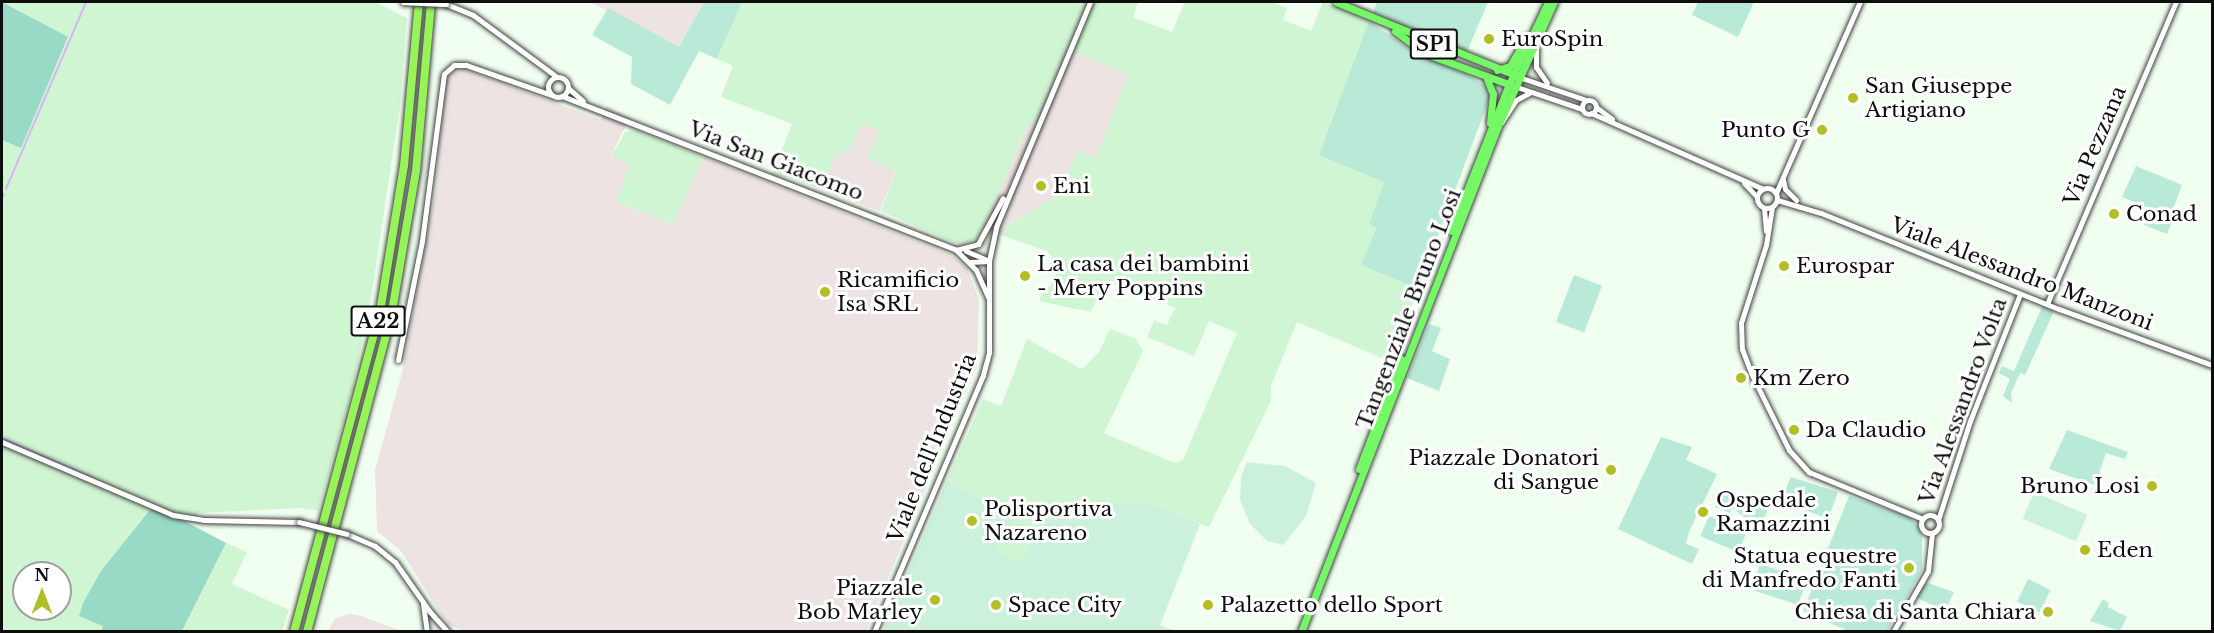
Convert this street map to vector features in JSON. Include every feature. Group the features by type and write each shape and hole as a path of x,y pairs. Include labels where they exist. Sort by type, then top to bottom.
{"highway":[{"name":"A22","path":"294,632 352,428 382,302 408,136 419,2"},
{"name":"A22","path":"307,632 364,431 393,307 416,171 431,2"}],"main road":[{"name":"SP1","path":"1336,2 1468,59 1516,76"},
{"name":"Tangenziale Bruno Losi","path":"1516,76 1548,2"},
{"name":"Tangenziale Bruno Losi","path":"1299,632 1489,132 1554,2"},
{"name":"SP1","path":"1374,18 1424,52 1463,70 1511,85"},
{"path":"1495,70 1511,64 1540,18"},
{"path":"1424,52 1428,41"},
{"path":"1463,70 1468,59"},
{"path":"1487,79 1493,94 1489,132"},
{"name":"Tangenziale Bruno Losi","path":"1299,632 1498,126 1511,85"}],"street":[{"path":"398,360 423,235 444,75 454,65 466,65 530,90 551,95 562,96 568,87 565,79 548,70 464,10 446,4 401,2"},
{"name":"Viale dell'Industria","path":"874,632 983,375 989,352 989,261 1010,186 1090,2"},
{"path":"1860,2 1772,207 1767,236 1744,306 1741,340 1751,373 1789,450 1817,478 1894,504 1923,519 1933,516 1938,520"},
{"name":"Via Pezzana","path":"2047,304 2176,2"},
{"path":"1536,40 1536,67 1551,86"},
{"path":"548,70 551,95"},
{"path":"530,90 549,83 557,76"},
{"name":"SP1","path":"1516,76 1551,86 1586,100"},
{"name":"SP1","path":"1511,85 1582,109"},
{"name":"Via San Giacomo","path":"568,87 584,102"},
{"path":"1498,126 1519,97 1538,93"},
{"name":"Via San Giacomo","path":"562,96 584,102 956,250 969,261 990,301"},
{"path":"1623,127 1596,107 1593,102 1586,100 1582,109 1763,189 1770,188 1783,178"},
{"path":"1591,113 1596,107"},
{"path":"1732,175 1757,197 1764,208 1767,236"},
{"path":"1783,178 1785,189 1796,200"},
{"path":"964,250 981,241 1010,186"},
{"path":"1770,188 1777,196"},
{"path":"1757,197 1763,189"},
{"name":"Viale Alessandro Manzoni","path":"1777,196 2020,294 2212,365"},
{"name":"Viale Alessandro Manzoni","path":"1777,196 1796,200 1821,213"},
{"path":"1764,208 1772,207"},
{"name":"Via San Giacomo","path":"956,250 964,250 989,261"},
{"path":"969,261 978,264 989,261"},
{"name":"Via Alessandro Volta","path":"1930,533 1938,520 1970,421 2020,294"},
{"path":"2,442 173,515 204,520 299,522 347,534 375,546 395,562 423,603 448,632"},
{"path":"1893,632 1926,575 1931,546 1930,533 1923,529 1923,519"},
{"path":"423,603 427,632"}],"shaded area":[{"path":"2,2 68,37 21,148 2,140"},
{"path":"590,2 704,2 679,47"},
{"path":"1067,49 1129,74 1096,158 1077,151 1058,196 1007,225 1004,236 983,228 1029,123 1035,125"},
{"path":"464,69 601,120 607,106 629,118 611,156 631,165 616,202 673,224 703,157 951,255 967,268 979,300 977,365 866,631 461,631 446,622 401,551 377,531 375,470 402,373 435,194 446,80 451,73"},
{"path":"862,123 880,131 896,171 880,211 822,190 834,157 852,147"},
{"path":"154,505 226,543 182,631 101,631 103,626 79,616 83,603 101,571"},
{"path":"350,614 402,631 328,631 335,618"}],"green space":[{"path":"3,2 375,2 407,18 400,105 372,292 353,386 318,511 301,508 198,513 192,523 154,506 101,631 2,631 2,140 21,147 68,38"},
{"path":"704,2 742,2 717,59 699,51 670,105 631,84 632,57 592,35 608,8 679,47"},
{"path":"742,2 1138,2 1133,17 1172,32 1185,2 1272,2 1287,8 1283,20 1311,31 1323,2 1369,21 1358,55 1385,182 1369,224 1376,228 1361,265 1418,289 1391,362 1297,322 1271,386 1271,401 1209,527 1145,502 1138,507 1102,506 1092,514 1074,509 1053,521 1043,518 1022,562 997,552 1014,515 947,481 983,399 1001,406 1027,339 1082,369 1099,352 1110,329 1136,339 1143,351 1104,433 1175,463 1183,460 1237,333 1209,321 1194,356 1147,337 1154,320 1167,325 1175,308 1105,281 1091,312 1039,301 1045,285 1050,287 1060,266 1050,264 1052,257 1047,251 1004,236 1007,225 1058,196 1077,151 1096,157 1128,74 1067,49 1035,126 1029,123 983,228 977,238 964,244 955,243 881,211 896,171 867,158 880,131 862,124 852,147 834,157 822,190 792,178 772,175 792,124 721,97 733,66 717,59"},
{"path":"1377,2 1488,2 1466,54 1373,13"},
{"path":"1698,2 1754,2 1738,37 1692,15"},
{"path":"1369,21 1415,53 1470,76 1485,86 1490,97 1418,289 1361,265 1376,228 1369,224 1384,182 1319,155"},
{"path":"635,130 703,157 673,224 616,202 631,165 611,157 625,132"},
{"path":"2136,166 2182,185 2172,212 2166,215 2173,219 2167,234 2142,224 2149,208 2122,197"},
{"path":"1574,275 1602,286 1584,332 1556,322"},
{"path":"2042,307 2054,311 2025,375 2020,373 2011,393 2012,403 2003,396 2010,379 1999,373 2002,366 2014,371"},
{"path":"1429,324 1441,328 1432,351 1450,359 1439,391 1407,378"},
{"path":"2067,430 2128,452 2125,459 2106,453 2095,485 2049,469"},
{"path":"1661,437 1692,447 1686,460 1717,474 1689,532 1686,544 1699,549 1692,564 1618,529"},
{"path":"1247,462 1285,466 1316,483 1306,516 1283,545 1267,541 1250,524 1240,500 1241,477"},
{"path":"1791,477 1838,492 1828,519 1788,503 1786,508 1778,505"},
{"path":"947,481 1015,515 997,551 1022,562 1043,517 1053,521 1074,509 1092,514 1107,501 1138,507 1144,501 1200,524 1160,625 1175,631 883,631"},
{"path":"1723,489 1764,505 1768,509 1764,518 1754,524 1732,508 1730,513 1715,507"},
{"path":"2034,492 2087,515 2076,541 2023,519"},
{"path":"1849,496 1907,516 1918,525 1922,538 1922,570 1887,631 1848,631 1803,611"},
{"path":"1709,516 1747,532 1738,552 1700,536"},
{"path":"226,543 247,552 232,584 289,610 282,631 182,632"},
{"path":"1760,564 1807,579 1798,605 1752,590"},
{"path":"2028,579 2050,590 2040,612 2017,601"},
{"path":"1928,583 1954,592 1945,611 1915,597 1921,586"},
{"path":"2103,599 2109,603 2108,607 2127,617 2120,631 2090,621"}],"waterway":[{"path":"6,189 86,2"},
{"path":"2,199 4,194"},
{"path":"2,438 91,477"}],"place":[{"name":"EuroSpin","path":"1489,39"},
{"name":"San Giuseppe Artigiano","path":"1853,98"},
{"name":"Punto G","path":"1822,130"},
{"name":"Eni","path":"1041,186"},
{"name":"Conad","path":"2114,214"},
{"name":"Eurospar","path":"1784,266"},
{"name":"La casa dei bambini - Mery Poppins","path":"1025,276"},
{"name":"Ricamificio Isa SRL","path":"825,292"},
{"name":"Km Zero","path":"1741,378"},
{"name":"Da Claudio","path":"1794,430"},
{"name":"Piazzale Donatori di Sangue","path":"1611,470"},
{"name":"Bruno Losi","path":"2152,486"},
{"name":"Ospedale Ramazzini","path":"1703,512"},
{"name":"Polisportiva Nazareno","path":"972,521"},
{"name":"Eden","path":"2085,550"},
{"name":"Statua equestre di Manfredo Fanti","path":"1909,568"},
{"name":"Piazzale Bob Marley","path":"935,600"},
{"name":"Space City","path":"996,605"},
{"name":"Palazetto dello Sport","path":"1208,605"},
{"name":"Chiesa di Santa Chiara","path":"2048,612"}]}
